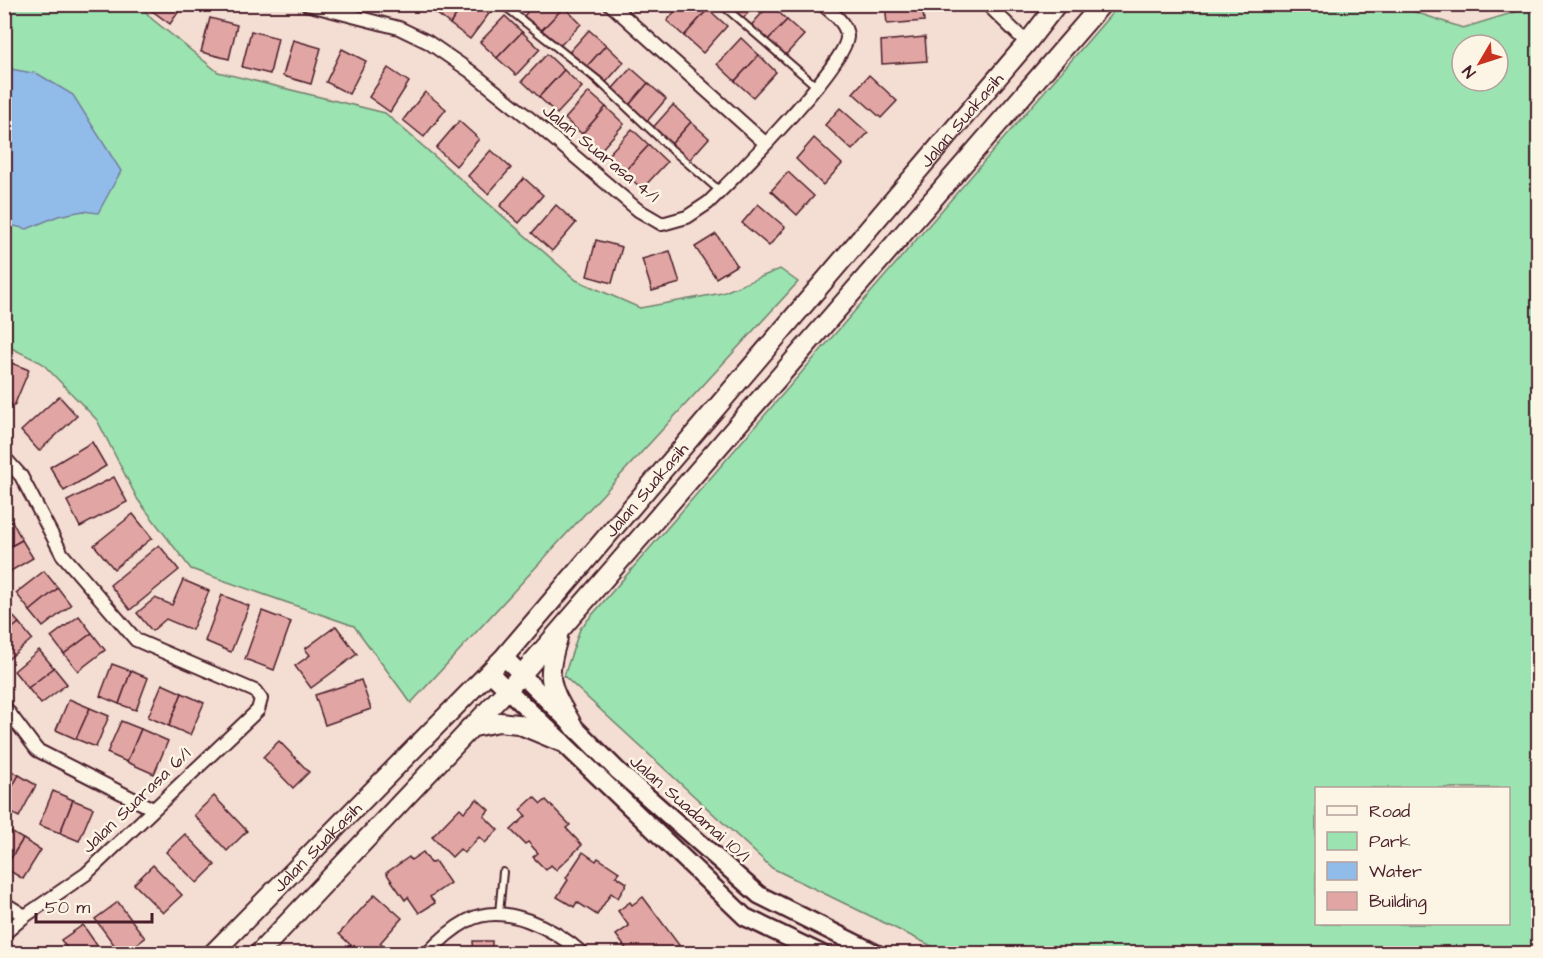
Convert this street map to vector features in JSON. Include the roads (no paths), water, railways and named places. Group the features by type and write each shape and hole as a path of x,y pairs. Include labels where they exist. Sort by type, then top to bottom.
{"main road":[{"name":"Jalan Suakasih","path":"212,954 504,657 1027,43 1057,4"},
{"name":"Jalan Suakasih","path":"258,954 522,674 1101,4"},
{"path":"560,630 551,661 551,687 573,726"},
{"path":"469,728 499,722 518,724 561,742"}],"street":[{"name":"Jalan Suarasa 4/1","path":"306,4 399,28 428,42 470,71 534,122 638,210 662,224 687,217 708,203 817,87 847,44 847,33 840,21 822,4"},
{"path":"610,4 765,143"},
{"path":"987,4 1027,43"},
{"name":"Jalan Suarasa 6/1","path":"4,457 21,476 62,554 136,640 255,691 261,699 258,710 86,874 25,916 4,934"},
{"name":"Jalan Suadamai 10/1","path":"504,657 618,771 759,894 877,954"},
{"path":"489,672 745,917 822,954"},
{"path":"4,706 37,750 153,809"},
{"path":"4,903 25,916"},
{"path":"427,954 439,941 469,920 499,913 526,920 552,931 583,954"}],"lane":[{"path":"502,4 598,81 720,191"},
{"path":"721,4 817,87"},
{"path":"499,913 502,872"}],"water":[{"path":"5,68 38,74 73,95 121,171 98,213 83,211 58,216 27,229 5,224"}]}
